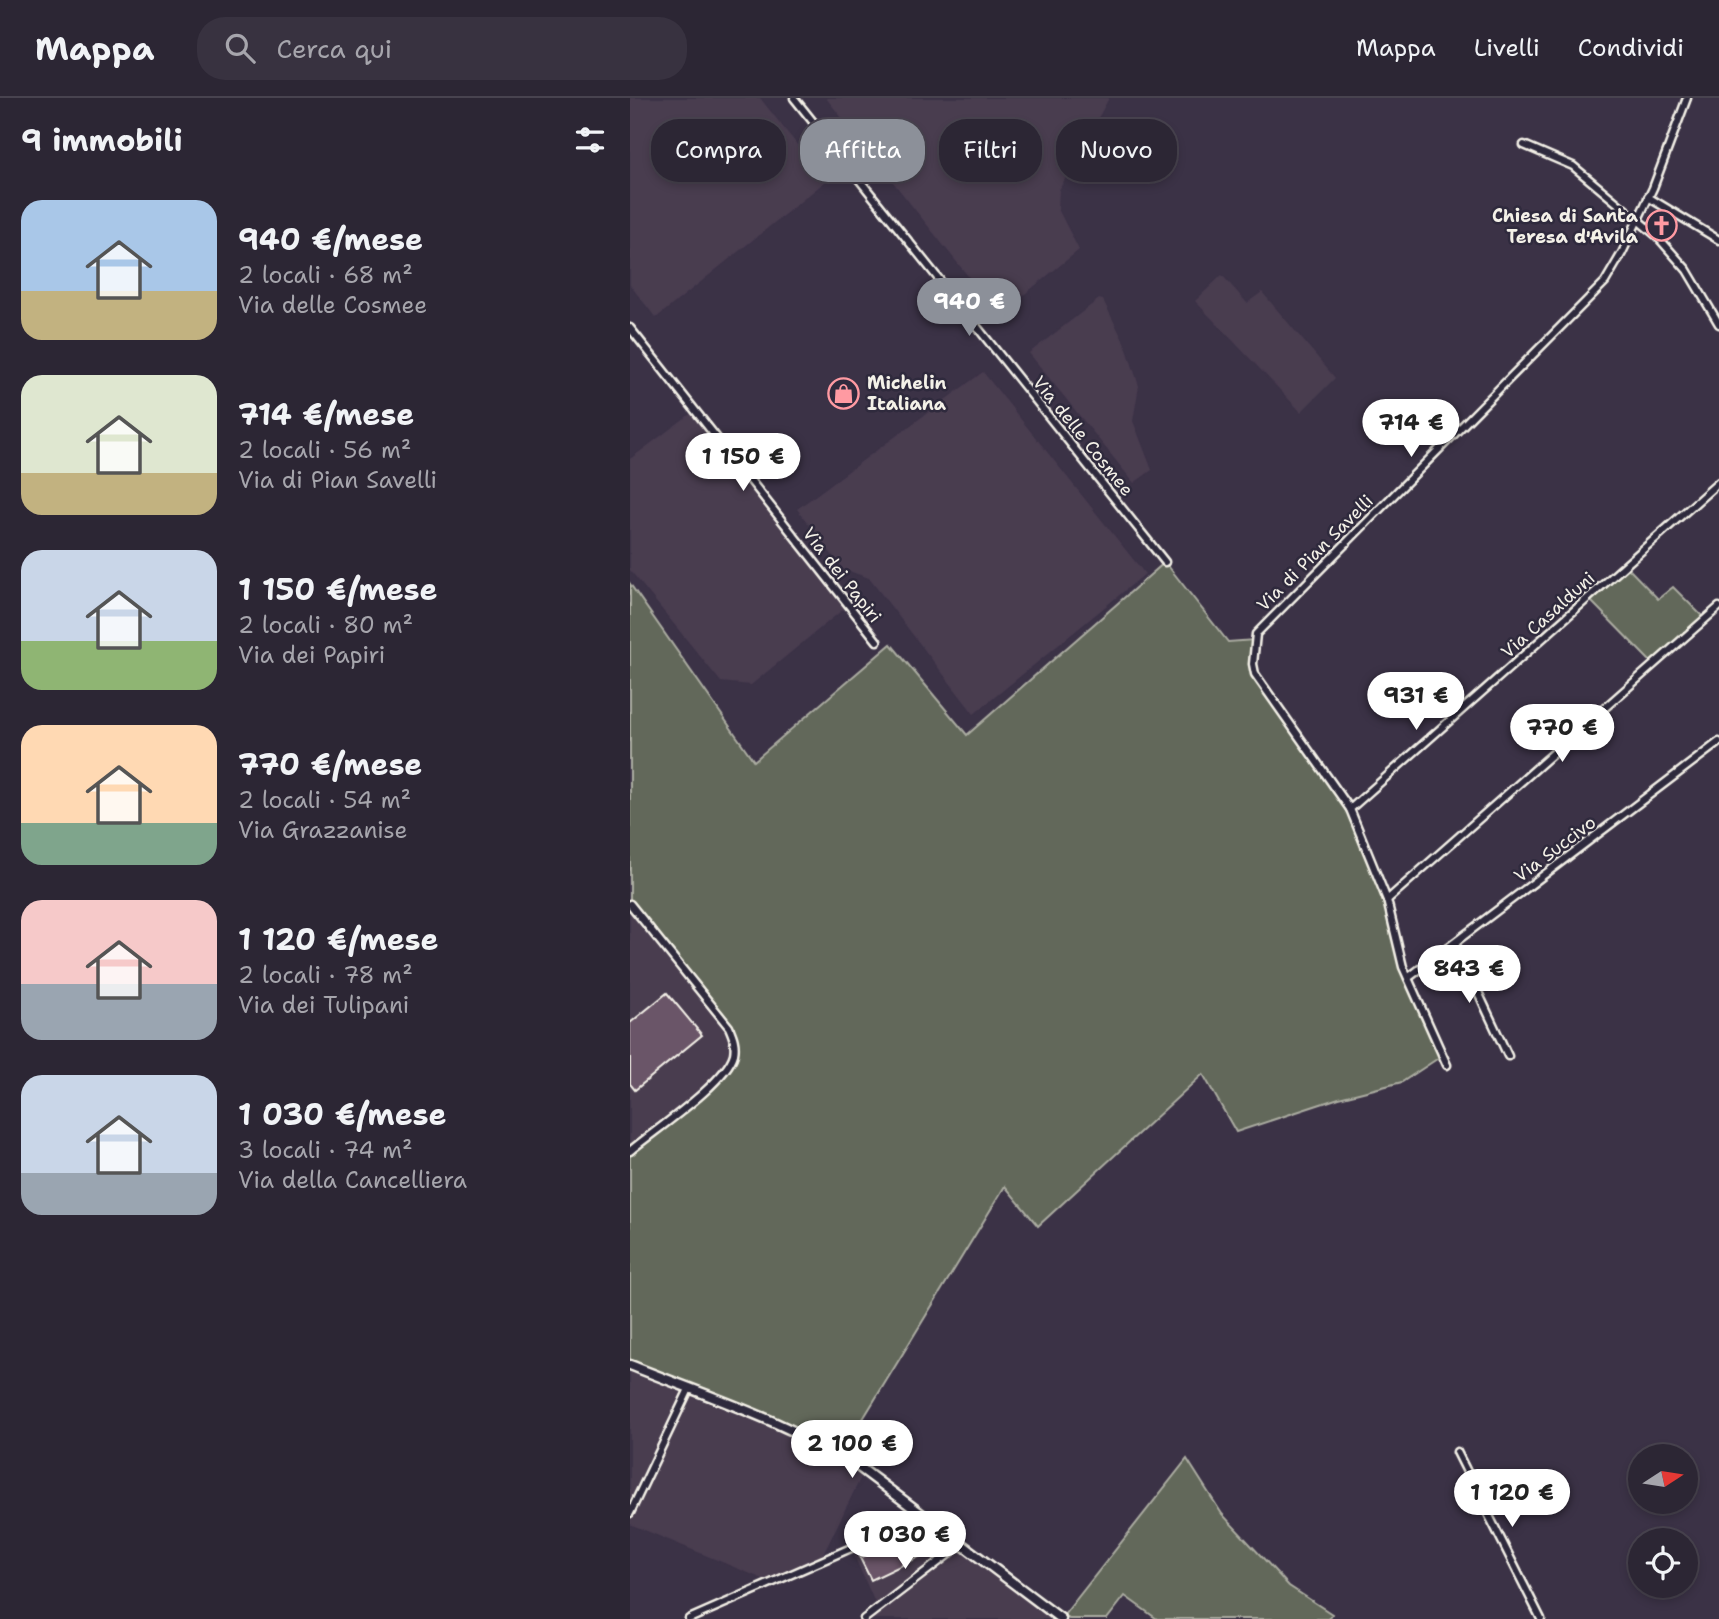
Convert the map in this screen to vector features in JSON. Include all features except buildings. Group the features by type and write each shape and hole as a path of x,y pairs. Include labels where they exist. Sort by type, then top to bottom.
{"street":[{"name":"Via delle Cosmee","path":"794,98 1165,562"},
{"name":"Via di Pian Savelli","path":"1350,809 1255,674 1255,635 1590,300 1614,269 1648,197 1687,98"},
{"path":"1524,145 1573,166 1637,219 1681,263 1719,324"},
{"path":"1648,197 1719,240"},
{"name":"Via dei Papiri","path":"630,328 877,641"},
{"name":"Via Casalduni","path":"1350,809 1719,482"},
{"path":"1387,900 1719,607"},
{"name":"Via Succivo","path":"1408,978 1719,742"},
{"path":"1350,809 1387,900 1397,947 1408,978 1447,1065"},
{"path":"630,904 729,1027 735,1045 730,1063 712,1085 630,1151"},
{"path":"1455,943 1508,1056"},
{"path":"630,1365 799,1433 831,1449 1061,1619"},
{"path":"630,1513 689,1389"},
{"path":"1457,1452 1541,1619"},
{"path":"689,1619 924,1516"},
{"path":"864,1619 962,1544"}],"shaded area":[{"path":"630,98 760,98 777,119 651,119 651,182 786,182 786,131 800,148 800,182 825,182 656,318 630,285"},
{"path":"826,98 1109,98 1098,119 1056,119 1056,182 1063,182 1059,190 1058,209 1079,250 999,315 893,182 925,182 925,119 843,119"},
{"path":"1222,275 1247,303 1262,292 1335,378 1301,412 1195,301"},
{"path":"1099,299 1103,300 1126,346 1139,386 1133,421 1152,470 1134,483 1029,353"},
{"path":"983,372 1145,574 974,714 869,578 843,569 797,509"},
{"path":"693,412 846,607 751,685 721,682 630,570 630,459"},
{"path":"630,905 729,1027 734,1055 721,1076 630,1150"},
{"path":"630,1372 772,1428 831,1455 861,1477 821,1559 768,1581 630,1524"},
{"path":"923,1520 956,1544 876,1605 852,1551"},
{"path":"961,1549 1054,1619 871,1619"}],"green space":[{"path":"1165,562 1228,642 1254,640 1253,667 1350,809 1387,900 1399,955 1443,1055 1402,1082 1339,1098 1236,1132 1203,1074 1038,1226 1005,1186 841,1455 630,1365 630,1150 721,1076 734,1055 729,1027 630,905 630,584 754,761 891,644 967,735"},
{"path":"1628,568 1658,599 1673,587 1703,617 1652,663 1591,601"},
{"path":"1187,1459 1222,1514 1289,1586 1332,1614 1329,1619 1157,1619 1125,1596 1107,1619 1069,1619 1064,1615"}],"place":[{"name":"Chiesa di Santa Teresa d'Avila","path":"1661,226"},
{"name":"Michelin Italiana","path":"844,393"}]}
